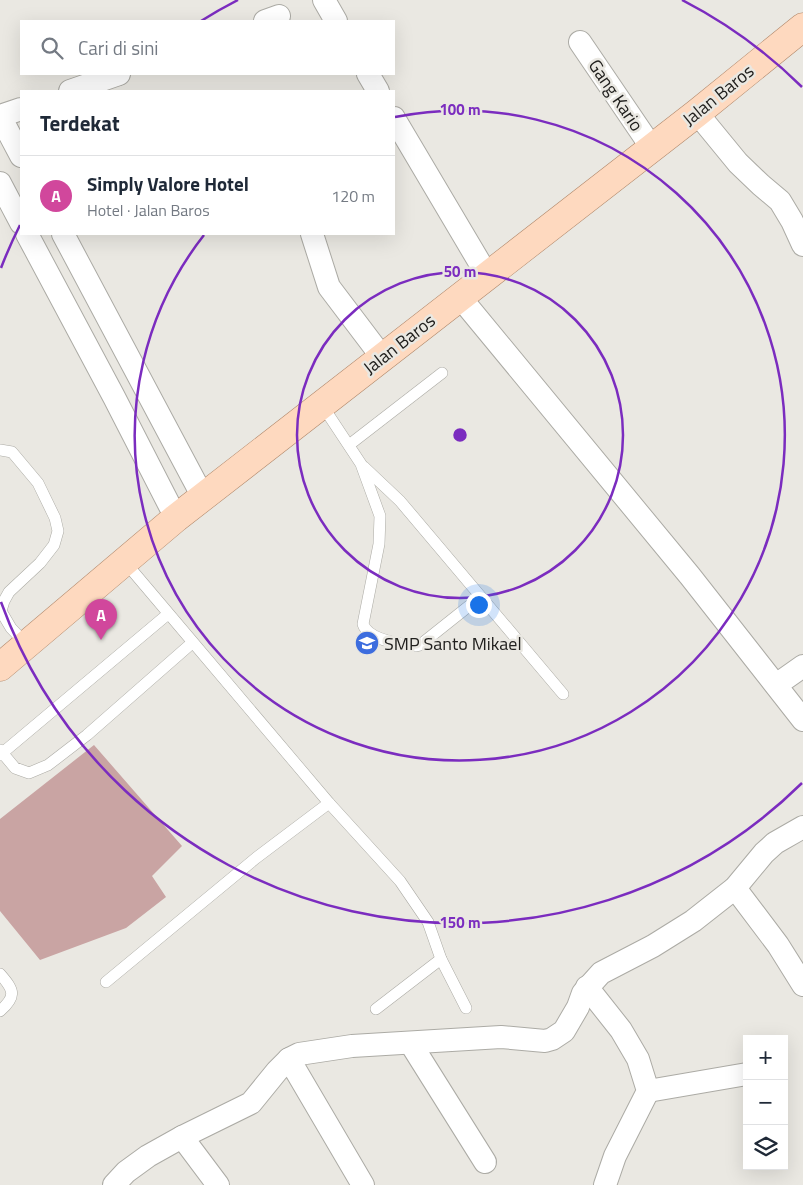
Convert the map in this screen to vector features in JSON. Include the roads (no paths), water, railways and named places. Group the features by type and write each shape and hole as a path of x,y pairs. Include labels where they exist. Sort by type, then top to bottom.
{"main road":[{"name":"Jalan Baros","path":"0,667 176,518 459,296 697,113 803,27"}],"street":[{"path":"324,0 335,20"},
{"name":"Gang Kario","path":"580,42 652,148"},
{"path":"73,90 116,75"},
{"path":"369,75 377,90"},
{"path":"20,109 0,116 20,154"},
{"path":"697,113 738,163 780,201 792,221 803,246"},
{"path":"395,120 488,275"},
{"path":"0,183 20,221"},
{"path":"28,235 176,518"},
{"path":"64,235 203,497"},
{"path":"312,235 330,287 382,357"},
{"path":"459,296 684,568 803,720"},
{"path":"132,432 161,417"},
{"path":"776,684 803,666"},
{"path":"114,1185 134,1166 182,1137 251,1104 277,1070 289,1059 299,1054 352,1046 411,1044 501,1037 548,1041 564,1031 583,997 601,973 654,946 693,921 735,888 764,852 775,842 803,827"},
{"path":"735,888 778,945 803,985"},
{"path":"583,997 621,1030 638,1059 648,1091 615,1156 605,1185"},
{"path":"411,1044 485,1162"},
{"path":"289,1059 363,1185"},
{"path":"648,1091 743,1075"},
{"path":"182,1137 218,1185"}],"lane":[{"path":"348,445 442,373"},
{"path":"321,404 361,464 400,501 563,694"},
{"path":"0,450 12,452 38,483 55,518 58,531 54,545 40,563 9,592 1,611 11,628 27,645"},
{"path":"361,464 380,516 379,544 363,624 365,630 374,637 414,646 420,644 469,606"},
{"path":"124,562 409,894 428,922 441,959 466,1008"},
{"path":"168,614 1,753 15,768 29,773 48,765 116,711 192,643"},
{"path":"106,982 256,858 329,803"},
{"path":"376,1009 441,959"},
{"path":"0,974 11,986 12,995 9,1003 0,1011"}],"place":[{"name":"Simply Valore Hotel","path":"101,640"},
{"name":"SMP Santo Mikael","path":"367,643"}]}
